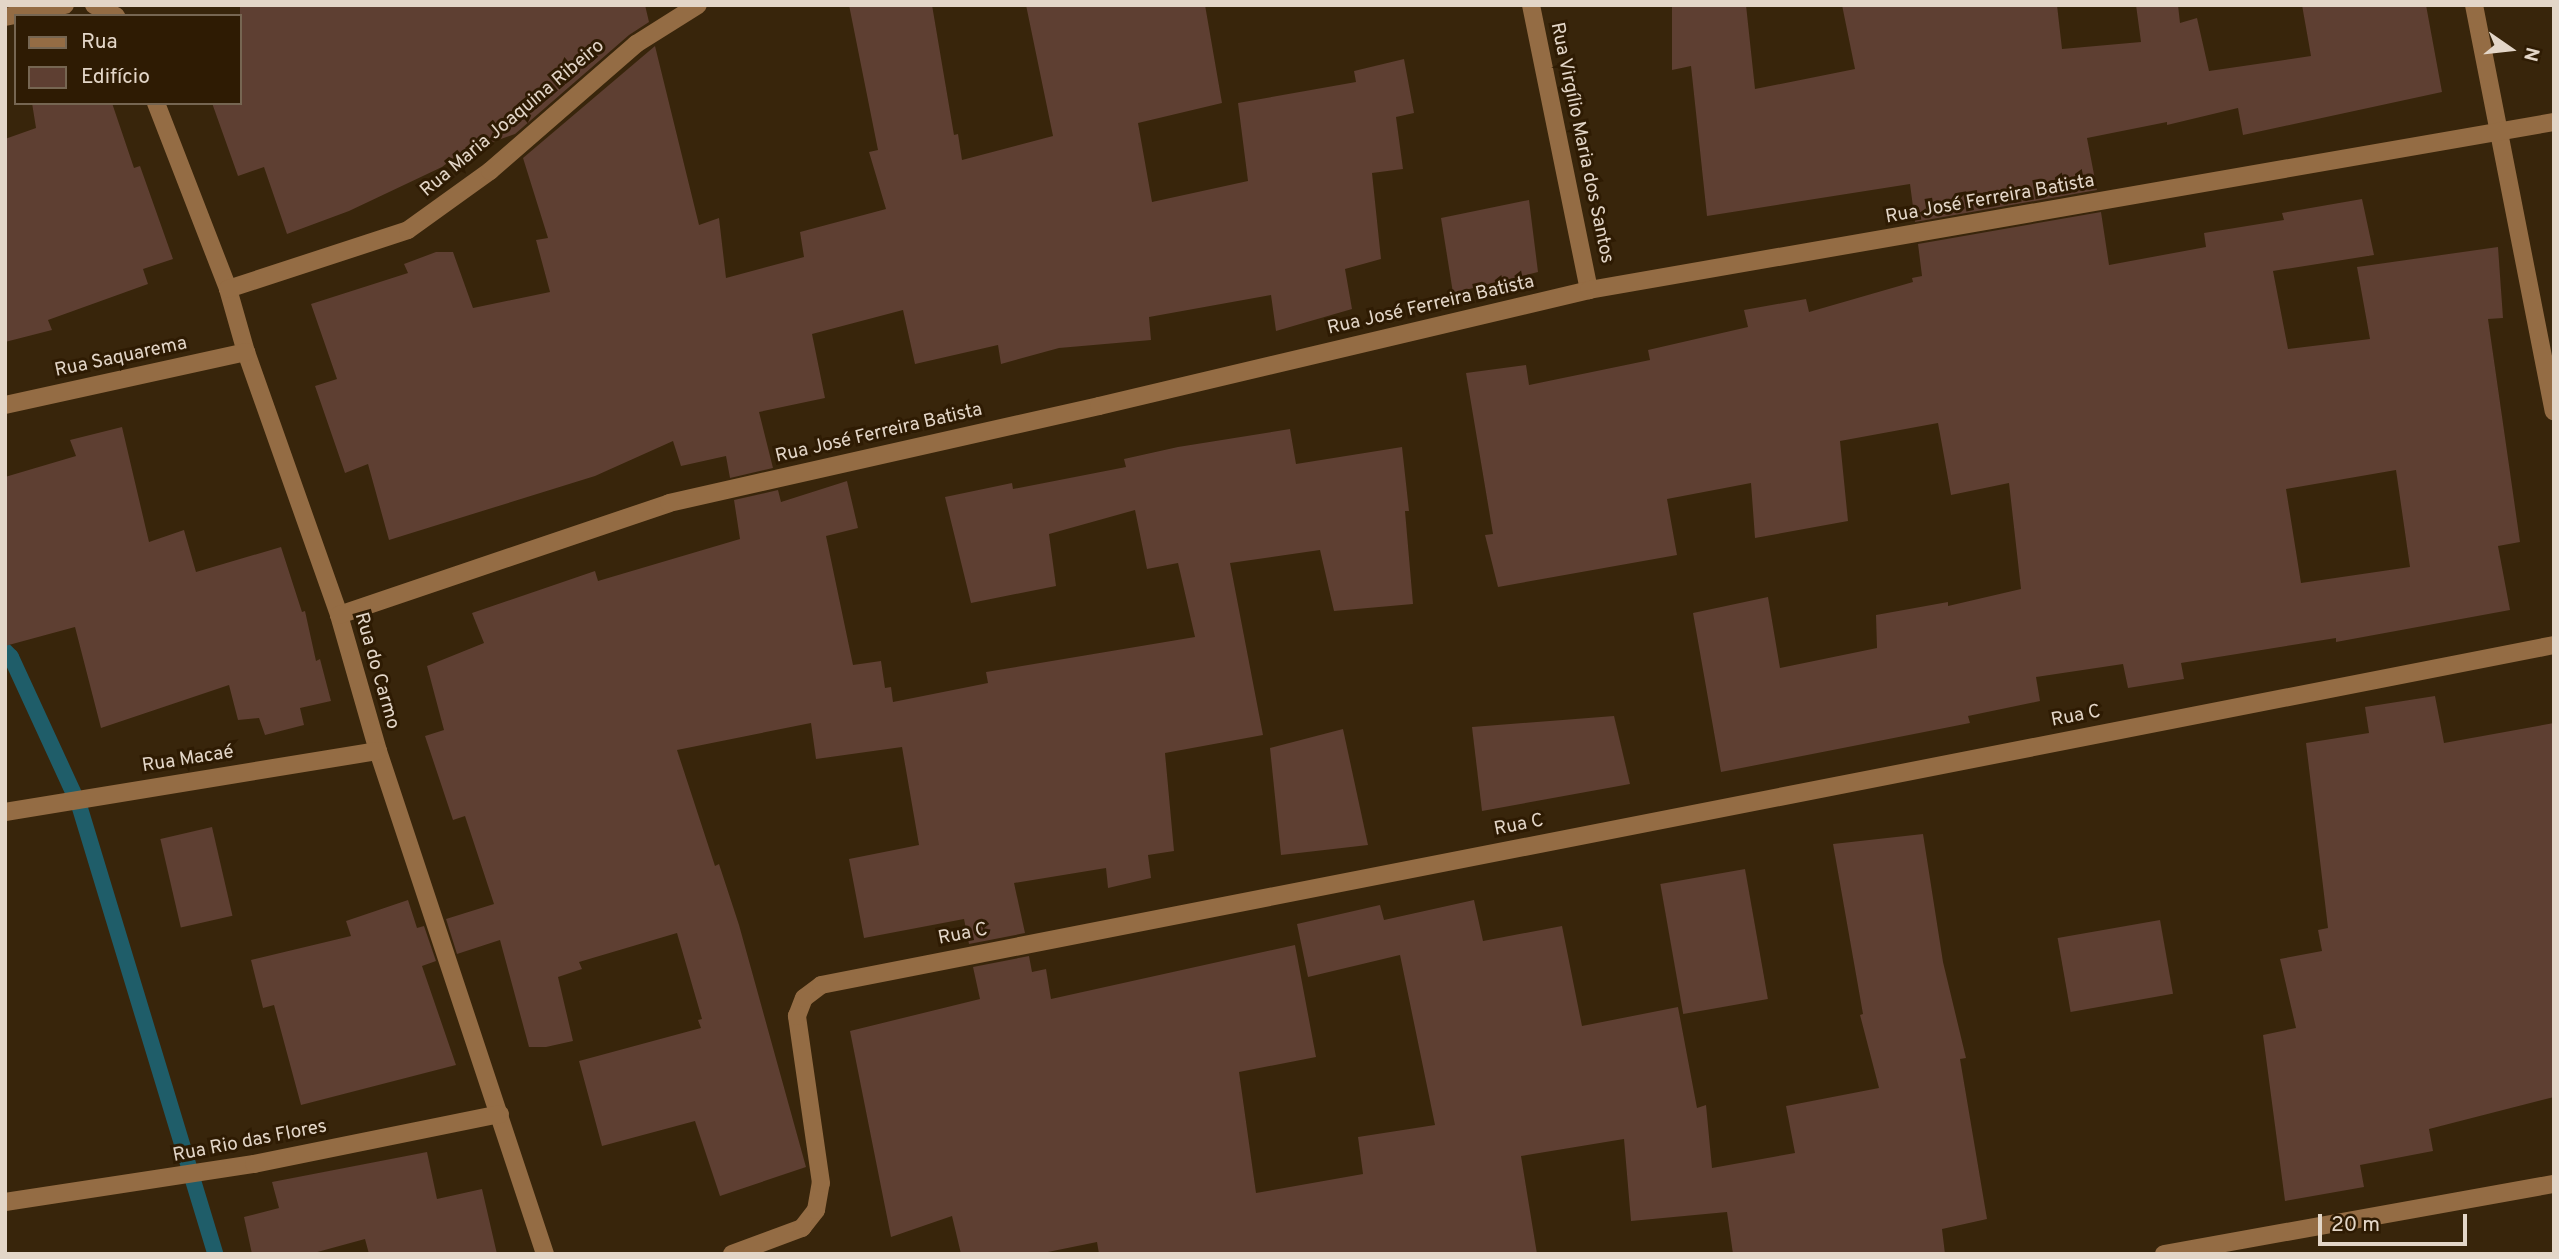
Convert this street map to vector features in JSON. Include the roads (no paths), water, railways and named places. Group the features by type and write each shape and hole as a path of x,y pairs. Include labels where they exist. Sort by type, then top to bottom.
{"street":[{"path":"20,14 65,5"},
{"path":"97,5 113,14"},
{"name":"Rua Maria Joaquina Ribeiro","path":"228,289 408,230 491,171 636,44 698,5"},
{"name":"Rua Virgílio Maria dos Santos","path":"1531,5 1590,290"},
{"path":"2474,5 2554,411"},
{"name":"Rua do Carmo","path":"157,105 228,289 247,352 339,615 377,751 545,1254"},
{"name":"Rua José Ferreira Batista","path":"339,615 669,503 1590,290 2554,122"},
{"name":"Rua Saquarema","path":"5,405 247,352"},
{"name":"Rua C","path":"732,1254 802,1227 816,1210 821,1183 797,1016 804,998 821,985 2554,645"},
{"name":"Rua Macaé","path":"5,812 377,751"},
{"name":"Rua Rio das Flores","path":"5,1202 254,1164 500,1114"},
{"path":"2164,1254 2554,1184"}],"waterway":[{"path":"5,651 11,657 79,805 215,1254"}]}
